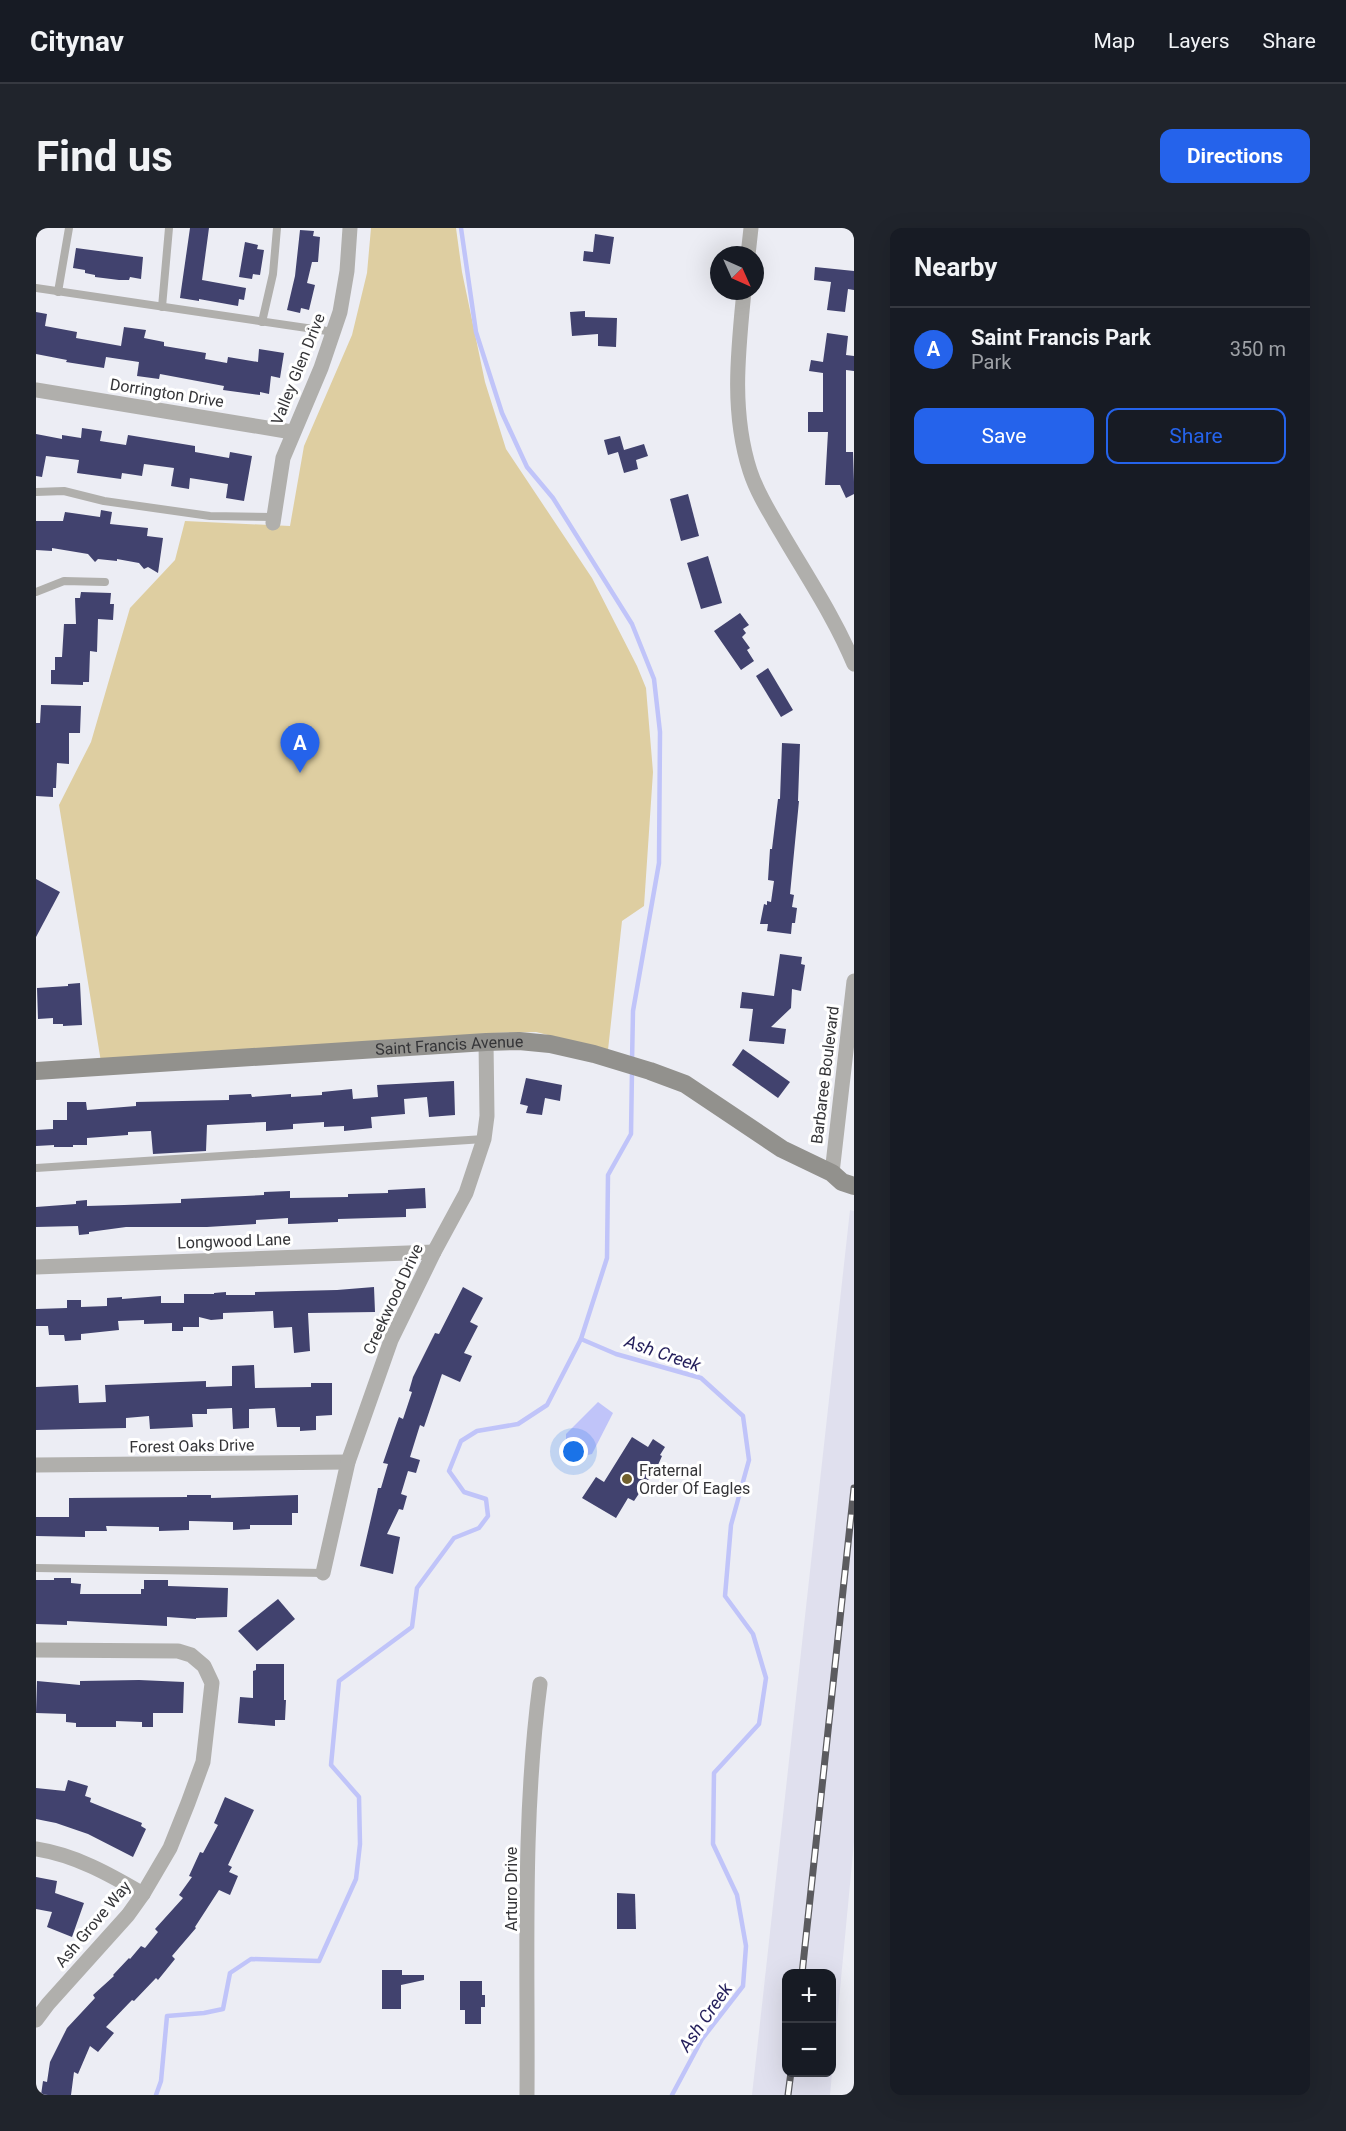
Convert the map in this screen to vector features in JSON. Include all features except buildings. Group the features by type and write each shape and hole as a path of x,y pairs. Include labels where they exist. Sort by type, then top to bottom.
{"street":[{"name":"Valley Glen Drive","path":"274,520 283,458 292,432 321,368 340,312 347,271 350,228"},
{"path":"749,246 750,228"},
{"path":"743,300 736,391 740,433 751,472 763,501 854,664"},
{"name":"Dorrington Drive","path":"36,390 292,432"},
{"name":"Barbaree Boulevard","path":"832,1173 854,981"},
{"name":"Saint Francis Avenue","path":"36,1071 486,1042 519,1041 550,1044 594,1054 685,1084 782,1149 832,1173 842,1182 854,1186"},
{"name":"Creekwood Drive","path":"322,1573 348,1462 391,1340 434,1252 466,1194 484,1139 488,1116 486,1042"},
{"name":"Saint Francis Avenue","path":"832,1173 854,1174"},
{"name":"Longwood Lane","path":"36,1267 434,1252"},
{"name":"Forest Oaks Drive","path":"36,1465 348,1462"},
{"name":"Ash Grove Way","path":"36,1650 177,1651 191,1655 204,1666 212,1683 202,1762 170,1848 128,1915 36,2020"},
{"name":"Arturo Drive","path":"527,2095 530,1791 533,1736 540,1684"},
{"path":"36,1850 52,1852 89,1865 143,1894"}],"lane":[{"path":"58,292 69,228"},
{"path":"162,307 169,228"},
{"path":"262,322 273,274 277,228"},
{"path":"36,288 334,332"},
{"path":"36,492 64,491 104,501 210,516 274,520"},
{"path":"36,592 64,581 105,582"},
{"path":"36,1168 484,1139"},
{"path":"36,1568 322,1573"}],"shaded area":[{"path":"371,228 456,228 462,272 485,382 506,449 592,578 646,688 653,772 644,906 622,921 608,1050 536,1032 493,1033 101,1062 59,805 91,742 130,608 175,560 185,521 290,526 304,446 352,335 367,273"},
{"path":"850,1210 854,1211 854,1842 836,2032 836,1969 782,1969 782,2077 832,2077 830,2095 752,2095"}],"water":[{"path":"598,1402 613,1413 592,1454 588,1455 566,1440 566,1434"}],"waterway":[{"path":"461,228 476,332 502,413 527,467 553,498 632,624 654,679 660,732 659,863 633,1011 632,1062"},
{"path":"156,2095 161,2081 167,2016 223,2009 230,1973 251,1959 319,1961 356,1879 360,1844 359,1797 331,1765 339,1681 412,1627 417,1588 454,1538 479,1528 488,1516 486,1499 464,1492 449,1471 461,1441 477,1431 518,1424 547,1405 581,1339 607,1258 608,1175 631,1134 632,1070"},
{"name":"Ash Creek","path":"581,1339 616,1354 701,1378 743,1416 749,1460 731,1525 725,1596 753,1634 766,1678 759,1724 714,1773 713,1844 737,1895 746,1946 743,1986 702,2039 672,2095"}],"railway":[{"path":"803,1969 854,1488"},
{"path":"788,2095 790,2077"}],"place":[{"name":"Saint Francis Park","path":"300,773"},
{"name":"Fraternal Order Of Eagles","path":"627,1479"}]}
